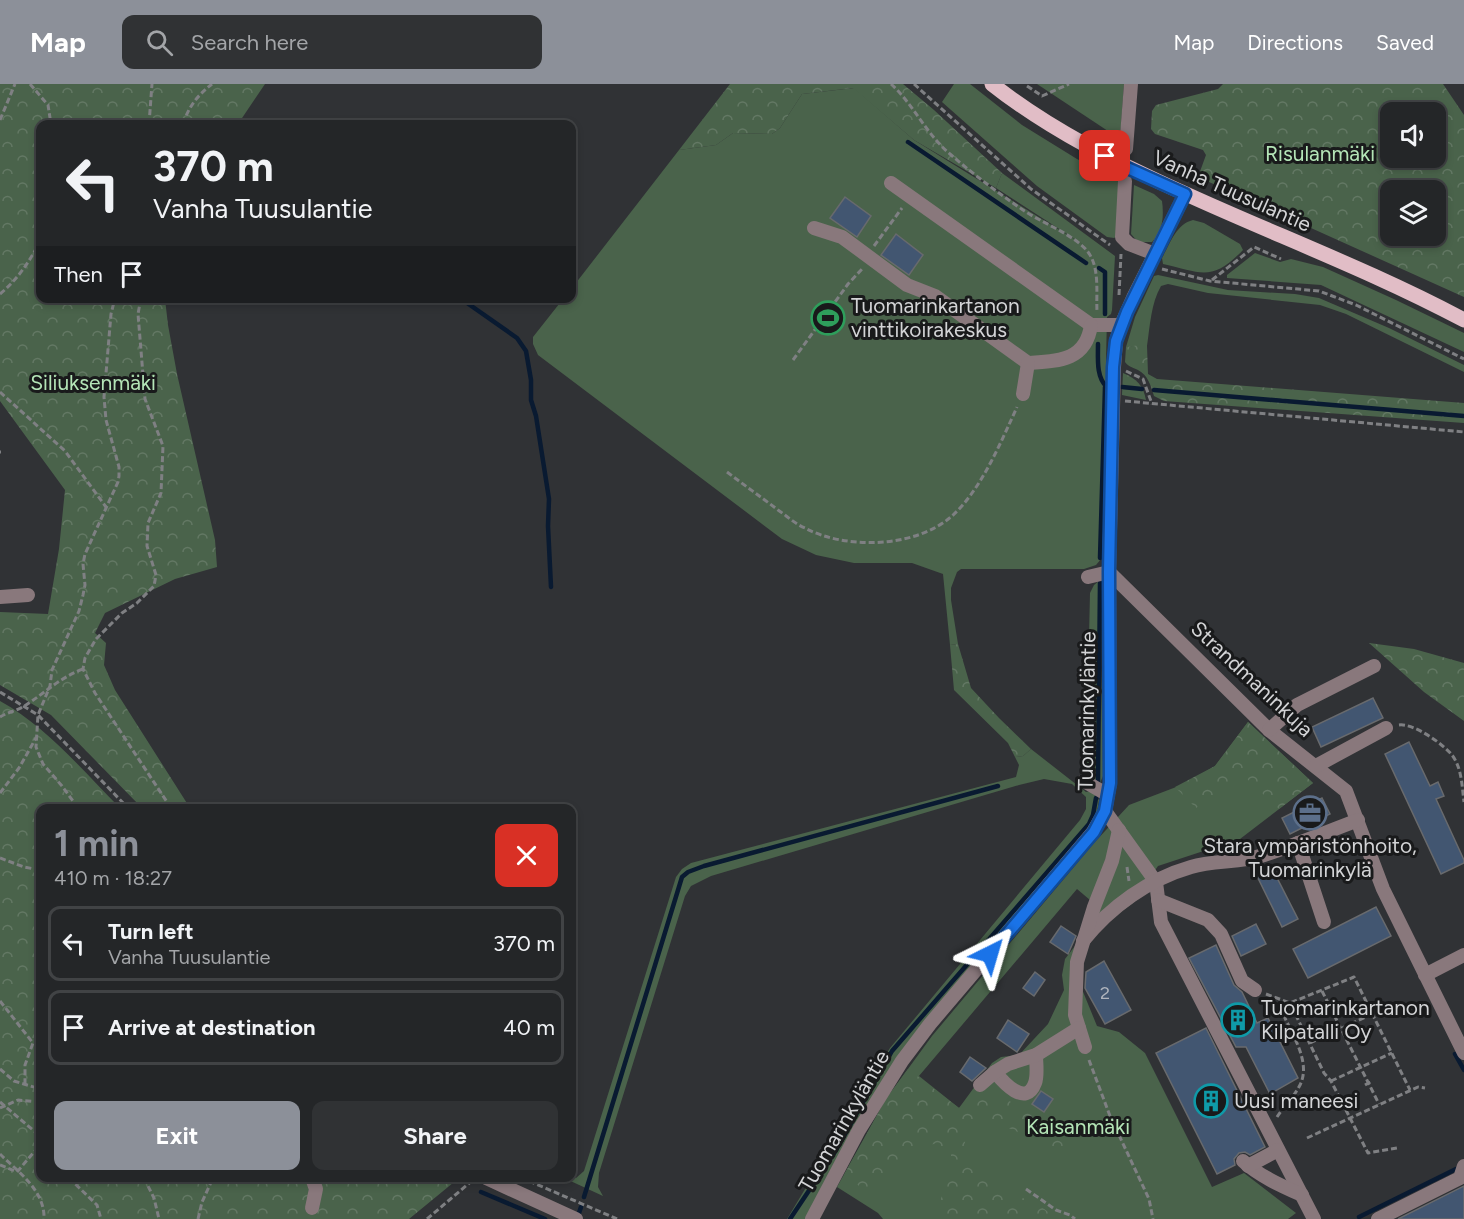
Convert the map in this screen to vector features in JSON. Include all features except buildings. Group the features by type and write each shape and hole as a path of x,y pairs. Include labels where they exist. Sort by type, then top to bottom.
{"main road":[{"name":"Vanha Tuusulantie","path":"992,84 1050,124 1123,166 1375,276 1464,320"}],"street":[{"path":"1126,149 1131,84"},
{"path":"1125,181 1122,237 1152,259"},
{"path":"891,183 1094,325 1121,326"},
{"name":"Tuomarinkyläntie","path":"812,1219 859,1130 902,1061 930,1024 1094,832 1105,811 1110,783 1109,572 1113,367 1116,341 1152,259 1185,194"},
{"path":"814,228 842,237 907,285 935,296 1028,363 1058,360 1078,352 1089,339 1094,325"},
{"path":"1023,394 1028,363"},
{"path":"1088,577 1109,572"},
{"name":"Strandmaninkuja","path":"1109,572 1269,730 1346,791 1383,889 1464,1053"},
{"path":"0,597 28,595"},
{"path":"1269,730 1297,705 1374,666"},
{"path":"1316,766 1386,728"},
{"path":"1084,781 1108,795"},
{"path":"1105,811 1156,882 1161,922 1314,1219"},
{"path":"1083,941 1092,929 1122,902 1156,882 1192,866 1261,856 1358,820"},
{"path":"1085,1047 1075,1015 1077,962 1112,861 1119,830"},
{"path":"1298,843 1324,922"},
{"path":"1158,900 1208,920 1215,926 1221,934 1242,981 1256,990"},
{"path":"1425,975 1464,954"},
{"path":"980,1084 995,1071 1036,1055 1079,1028"},
{"path":"995,1071 1011,1090 1019,1093 1026,1092 1036,1081 1036,1055"},
{"path":"1278,1150 1246,1164 1302,1196"},
{"path":"1378,1219 1460,1178 1464,1166"},
{"path":"312,1208 316,1189 313,1182"},
{"path":"495,1182 576,1219"}],"path":[{"path":"0,120 15,84"},
{"path":"30,84 48,105 50,120"},
{"path":"149,120 152,84"},
{"path":"184,120 196,97 212,84"},
{"path":"891,84 905,97 933,138 950,154 1023,210 1081,245 1089,254 1096,276 1094,325"},
{"path":"914,84 1031,189 1112,246"},
{"path":"1027,86 1042,96 1069,84"},
{"path":"793,360 848,284 864,266 868,256 910,196"},
{"path":"1210,281 1254,247 1281,259"},
{"path":"0,294 13,283 36,250"},
{"path":"1119,301 1121,253 1152,259 1210,281 1319,291 1356,305 1464,359"},
{"path":"75,804 43,764 36,747 38,715 50,686 52,670 84,595 85,554 118,483 119,467 105,420 104,397 114,303"},
{"path":"140,303 138,314 145,399 163,446 161,493 148,523 147,534 147,546 156,575 154,586 96,639 85,658 83,669 95,693 168,804"},
{"path":"1113,367 1143,379 1152,404"},
{"path":"0,392 65,451 106,507"},
{"path":"727,472 802,527 817,534 838,541 862,543 897,540 937,526 959,508 978,484 1023,394"},
{"path":"1113,400 1464,432"},
{"path":"0,717 25,706 50,686 69,674 83,669"},
{"path":"0,692 38,715 124,804"},
{"path":"1386,728 1403,724 1420,729 1452,755 1460,772 1464,802"},
{"path":"0,793 19,768 37,737"},
{"path":"0,858 36,869"},
{"path":"1268,1131 1281,1109 1299,1088 1304,1075 1304,1062 1281,1009 1290,1003 1354,977 1401,1068 1408,1092"},
{"path":"1256,990 1290,1003 1324,1073 1331,1081 1368,1153 1397,1148"},
{"path":"1322,991 1379,1105"},
{"path":"0,1001 33,1043 25,1065 25,1084"},
{"path":"1310,1043 1372,1014"},
{"path":"1085,1047 1110,1116 1149,1199 1153,1219"},
{"path":"1331,1081 1392,1053"},
{"path":"0,1069 14,1081 36,1088"},
{"path":"1307,1138 1350,1118 1363,1115 1421,1086 1425,1088"},
{"path":"0,1108 18,1100 36,1102"},
{"path":"0,1102 36,1133"},
{"path":"1336,1124 1338,1129"},
{"path":"17,1172 36,1150"},
{"path":"0,1154 28,1181 40,1200 44,1219"},
{"path":"0,1165 17,1172"},
{"path":"74,1182 98,1205 101,1219"},
{"path":"146,1182 154,1198 159,1219"},
{"path":"198,1219 202,1202 211,1182"},
{"path":"427,1219 470,1182"},
{"path":"531,1182 617,1219"},
{"path":"1026,1189 1056,1210 1075,1219"}],"green space":[{"name":"Siliuksenmäki","path":"0,84 265,84 241,120 36,120 36,303 165,303 177,374 215,540 217,567 175,579 105,613 95,633 106,643 104,665 115,690 187,804 138,804 51,715 0,685 0,612 48,614 59,549 65,490 0,401"},
{"path":"730,84 903,84 1002,173 996,188 914,140 853,88 802,94 780,128 772,134 733,133 716,145 679,150"},
{"path":"954,84 970,84 1022,125 1077,159 1120,180 1116,237 1107,237 1037,186 942,102"},
{"path":"1037,84 1124,84 1120,139"},
{"name":"Risulanmäki","path":"1223,84 1443,84 1464,115 1464,297 1198,177 1206,155 1203,150 1155,134 1151,129 1152,111 1156,105 1218,89"},
{"name":"Tuomarinkartanon vinttikoirakeskus","path":"854,88 914,140 1087,247 996,188 1002,173 1115,256 1112,310 1107,317 1108,373 1101,559 1096,565 1084,569 961,569 957,572 951,588 958,644 950,645 943,574 912,563 854,563 816,555 782,539 538,355 533,344 533,337 560,303 576,303 576,283 679,150 716,145 733,133 772,134 780,128 802,94"},
{"path":"1134,185 1154,194 1162,201 1162,223 1152,242 1138,242 1131,234"},
{"path":"1193,220 1204,223 1240,244 1243,250 1223,267 1214,271 1197,272 1163,264 1162,258 1174,235 1187,222"},
{"path":"1255,253 1280,262 1291,259 1323,267 1396,300 1464,333 1464,352 1321,285 1227,278 1227,275"},
{"path":"1154,276 1228,290 1295,294 1319,298 1389,328 1464,365 1464,372 1346,314 1320,305 1208,293 1168,284 1161,286 1155,300 1147,346 1126,347 1135,317"},
{"path":"1147,346 1148,374 1157,379 1464,403 1464,423 1164,401 1154,396 1149,381 1144,375 1125,362 1126,347"},
{"path":"1123,373 1139,383 1146,400 1122,395"},
{"path":"1099,581 1102,585 1103,776 1100,783 1091,780 1086,769 1090,593"},
{"path":"1369,643 1414,649 1464,663 1464,721 1424,692"},
{"path":"958,644 971,688 1031,749 1023,756 1015,757 1008,743 954,690 950,645"},
{"path":"0,701 33,723 49,737 116,804 36,804 36,1182 454,1182 409,1219 0,1219"},
{"name":"Kaisanmäki","path":"1248,722 1313,783 1240,839 1158,866 1133,903 1093,932 1077,977 1097,1026 1119,1032 1145,1053 1212,1187 1244,1173 1296,1213 1288,1219 883,1219 878,1213 837,1187 886,1099 932,1036 1094,843 1129,805 1184,784 1215,766","holes":["1077,889 1090,900 1081,938 1065,959 1062,975 1064,990 1048,1024 1019,1055 1001,1057 992,1063 959,1108 919,1076"]},
{"path":"1248,722 1313,783 1279,809 1244,776 1196,808 1175,787 1215,766"},
{"path":"1031,749 1086,792 1091,791 1099,800 1097,812 1090,826 912,1038 806,1219 787,1219 890,1048 1080,820 1086,809 1086,797 1072,784 1044,779 1019,785 711,876 691,886 685,896 599,1173 598,1187 603,1196 573,1182 576,1182 576,1178 584,1171 676,877 682,869 691,863 1016,777 1019,765 1015,757 1023,756"},
{"path":"908,1069 959,1108 982,1092 998,1092 1020,1109 1052,1120 1064,1130 1062,1157 1014,1130 985,1120 968,1124 962,1160 978,1165 996,1188 1036,1203 1058,1219 924,1219 938,1208 951,1167 951,1150 934,1144 905,1150 882,1189 866,1191 844,1175 886,1099"}],"waterway":[{"path":"908,142 1086,263"},
{"path":"1099,268 1105,272 1105,314"},
{"path":"467,303 517,338 526,351 531,380 531,400 536,416 549,499 551,587"},
{"path":"1098,344 1099,373 1107,387"},
{"path":"1100,558 1105,387"},
{"path":"1122,387 1142,389"},
{"path":"1154,390 1464,416"},
{"path":"1098,782 1100,583"},
{"path":"584,1197 682,877 704,866 998,786"},
{"path":"790,1219 836,1150 892,1051 1089,824 1096,798"},
{"path":"1455,1054 1464,1070"},
{"path":"1359,1217 1456,1169"},
{"path":"481,1192 545,1219"},
{"path":"579,1213 581,1207"}],"place":[{"name":"Tuomarinkartanon vinttikoirakeskus","path":"828,318"},
{"name":"Stara ympäristönhoito, Tuomarinkylä","path":"1310,813"},
{"name":"Tuomarinkartanon Kilpatalli Oy","path":"1238,1020"},
{"name":"Uusi maneesi","path":"1211,1101"}],"route":[{"path":"990,954 1094,832 1105,811 1110,783 1109,572 1113,367 1116,341 1133,298 1185,194 1105,156"}]}
